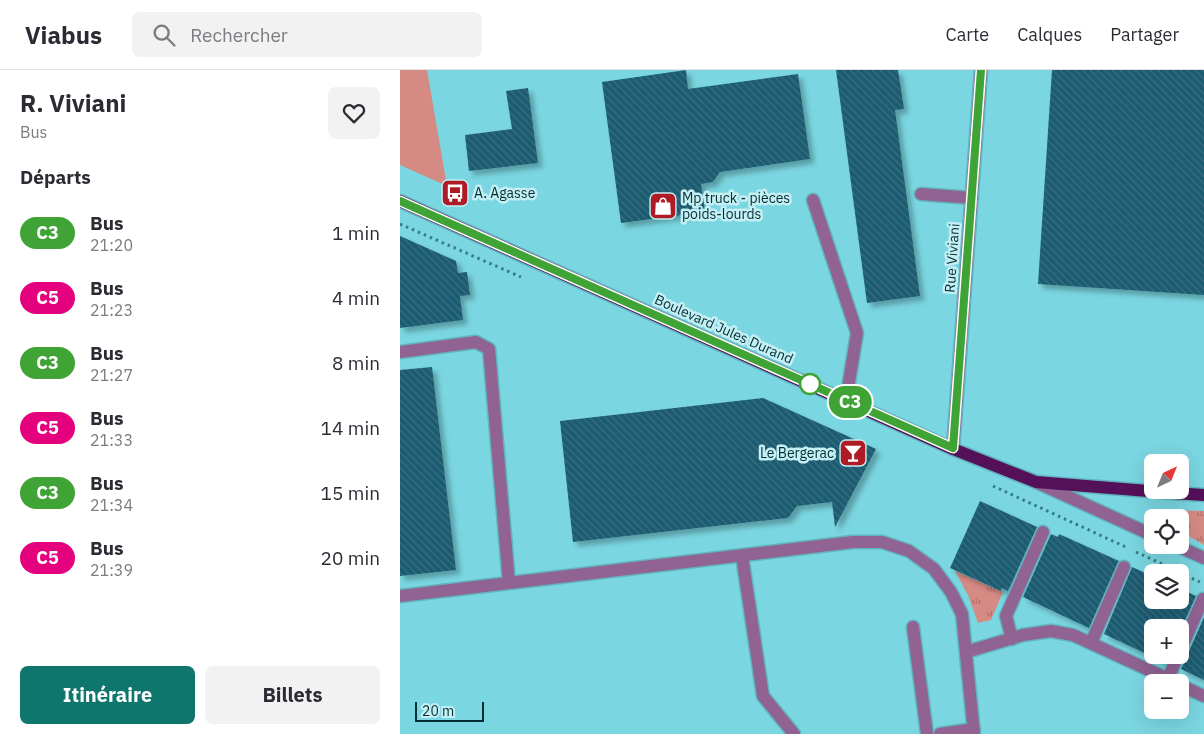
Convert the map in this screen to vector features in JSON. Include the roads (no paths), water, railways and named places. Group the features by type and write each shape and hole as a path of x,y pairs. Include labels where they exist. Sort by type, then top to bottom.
{"main road":[{"name":"Boulevard Jules Durand","path":"400,201 953,448 1036,482 1204,495"}],"street":[{"name":"Rue Viviani","path":"953,448 981,70"},
{"path":"922,194 972,198"},
{"path":"813,200 857,333 846,400"},
{"path":"400,352 476,342 489,349 509,583"},
{"name":"Boulevard Jules Durand","path":"1036,482 1144,531"},
{"path":"1012,639 1006,616 1043,532"},
{"path":"400,596 853,542 882,542 909,551 934,569 962,614 974,732 940,734"},
{"path":"1189,551 1204,558"},
{"path":"742,556 763,696 794,734"},
{"path":"1091,643 1124,567"},
{"path":"1189,631 1203,599"},
{"path":"913,627 927,734"},
{"path":"966,652 1022,636 1051,631 1073,635 1156,674"},
{"path":"1189,689 1204,696"}],"place":[{"name":"A. Agasse","path":"455,193"},
{"name":"Mp truck - pièces poids-lourds","path":"663,206"},
{"name":"Le Bergerac","path":"853,453"}]}
